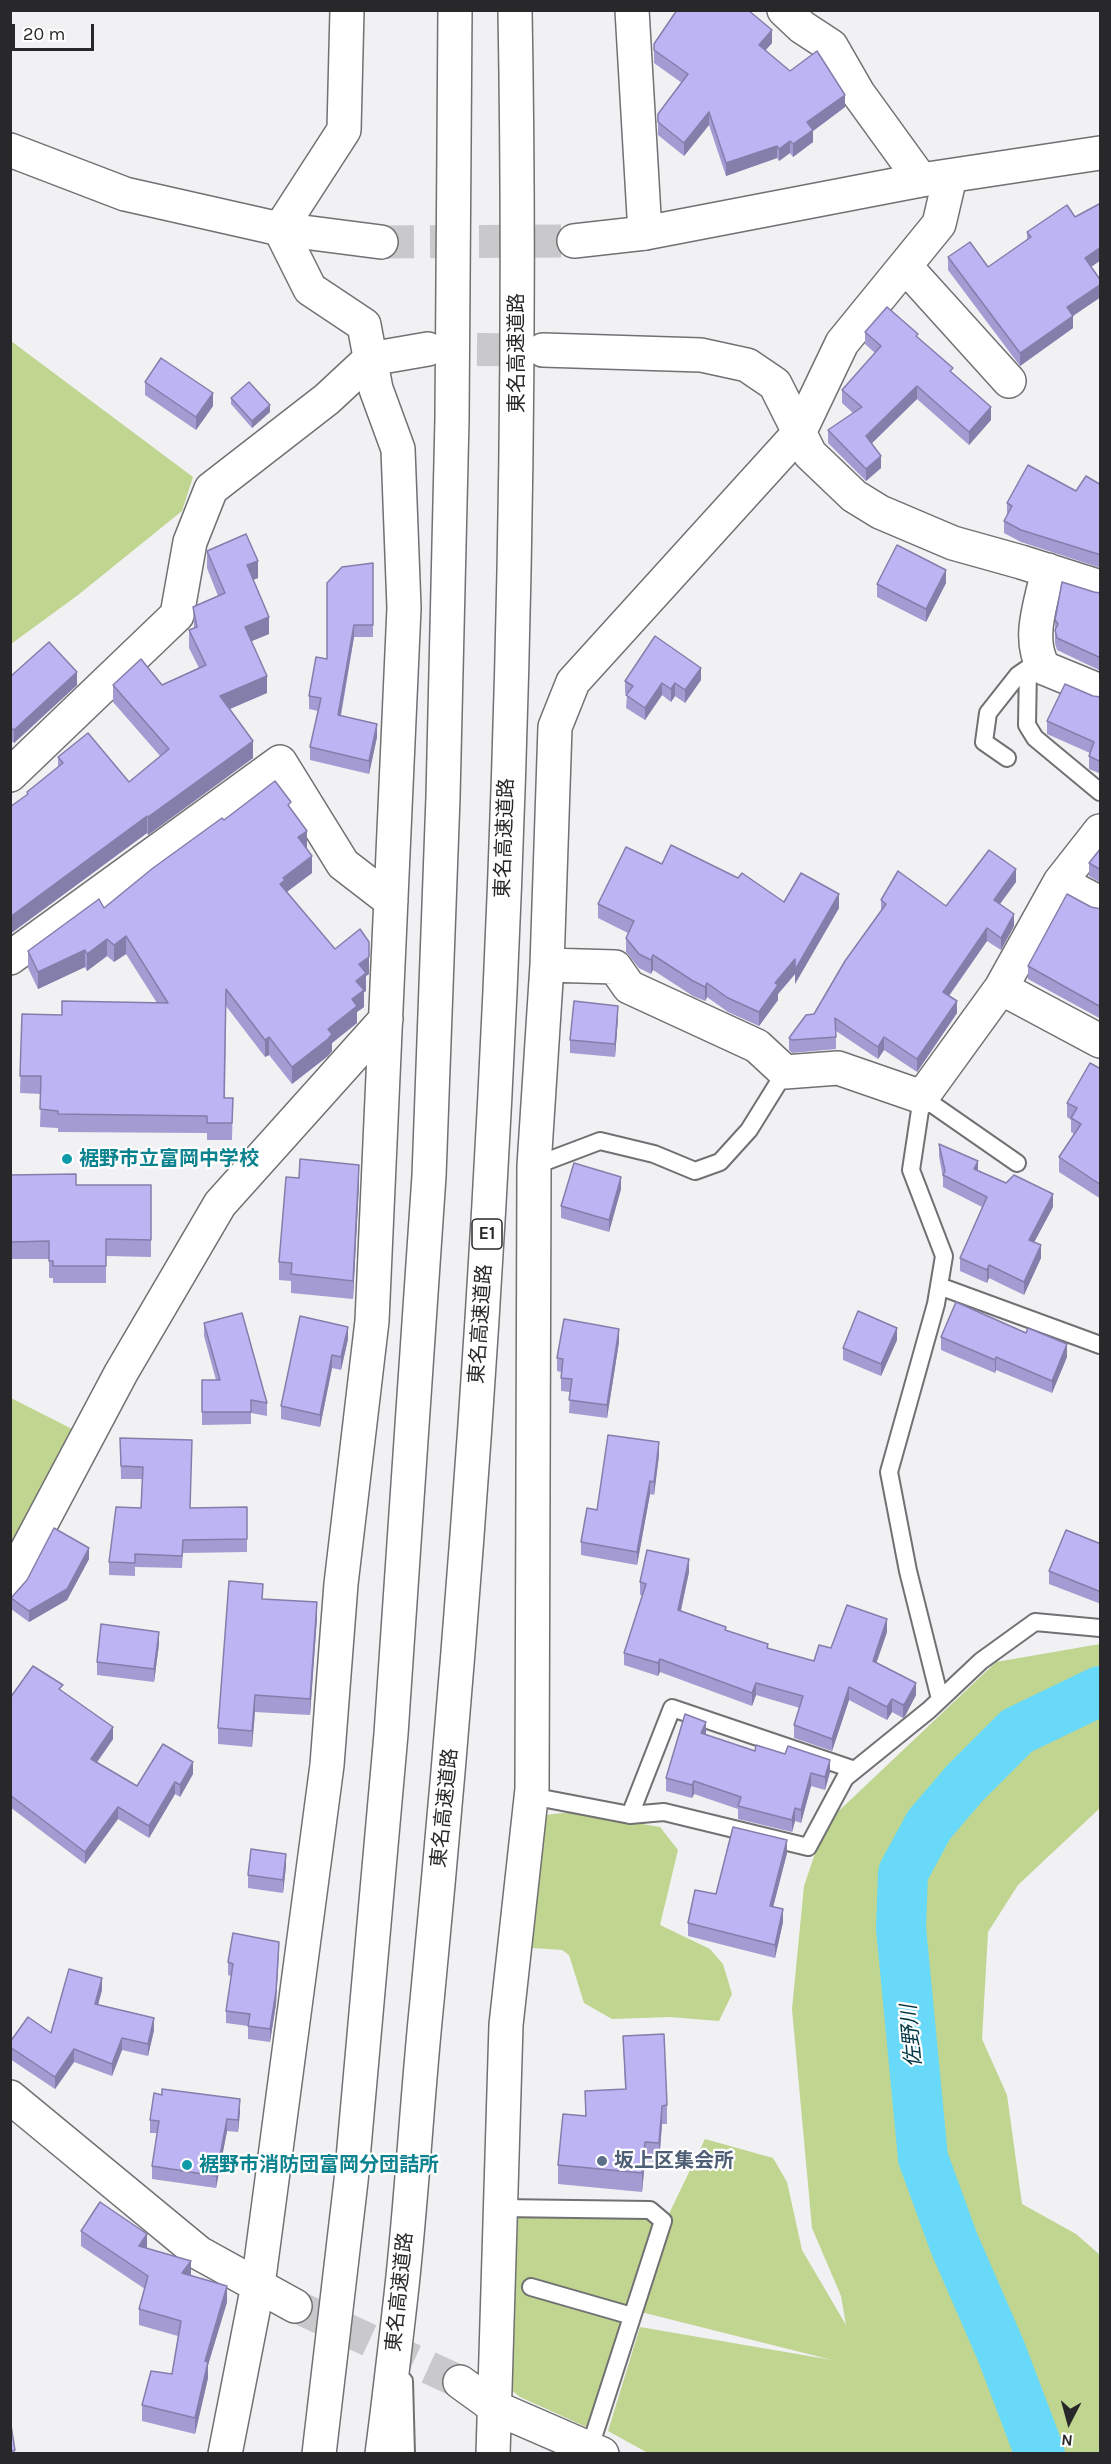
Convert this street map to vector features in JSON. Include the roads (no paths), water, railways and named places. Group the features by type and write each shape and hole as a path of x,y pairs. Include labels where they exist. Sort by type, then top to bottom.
{"main road":[{"path":"280,229 344,129 347,10"},
{"path":"319,2454 351,2181 391,1734 429,1176 443,797 452,419 455,10"},
{"name":"東名高速道路","path":"382,2454 402,2290 418,2093 453,1734 491,1163 509,736 516,449 519,190 515,10"},
{"path":"632,10 645,233"},
{"path":"493,2454 506,2025 531,1796 534,1166 547,965 555,727 573,682 799,432 842,343 939,224 935,178 858,93 831,45 802,27 784,10"},
{"path":"10,150 125,194 280,229 381,242"},
{"path":"574,241 645,233 935,178 1101,153"},
{"path":"225,2454 258,2285 327,1765 341,1584 372,1321 404,608 398,448 376,390 363,325 310,289 280,229"},
{"path":"905,266 1009,381"},
{"path":"10,775 177,615 190,542 212,489 327,399 370,359 428,349"},
{"path":"543,350 701,355 747,365 775,384 810,454 854,496 880,512 953,543 1100,586"},
{"path":"1048,570 1035,636 1034,664 1101,691"},
{"path":"10,958 280,762 343,864 391,901"},
{"path":"547,965 615,967 629,987 757,1046 785,1072 838,1068 922,1097 1001,988 1060,882 1101,831"},
{"path":"1060,882 1101,903"},
{"path":"1001,988 1101,1041"},
{"path":"10,1582 121,1373 220,1204 386,1019"},
{"path":"10,2097 199,2253 296,2306"},
{"path":"460,2382 496,2408 596,2450"}],"lane":[{"path":"1007,758 984,742 988,713 1018,675 1034,664"},
{"path":"1034,664 1027,725 1035,738 1051,753 1101,792"},
{"path":"534,1166 600,1141 654,1154 695,1171 720,1162 748,1130 785,1072"},
{"path":"940,1699 908,1571 889,1472 939,1286 944,1256 911,1170 922,1097 1017,1163"},
{"path":"939,1286 1101,1345"},
{"path":"531,1796 630,1815 664,1812 808,1847 845,1778 940,1699 981,1661 1035,1622 1101,1628"},
{"path":"630,1815 672,1708 855,1770"},
{"path":"500,2208 650,2210 663,2221 632,2316 596,2450"},
{"path":"531,2287 632,2316"},
{"path":"402,2290 406,2454"}],"waterway":[{"name":"佐野川","path":"1040,2454 1001,2351 954,2243 923,2158 901,1928 903,1873 929,1825 965,1783 1017,1731 1100,1691"}],"tunnel":[{"path":"381,242 574,241"},
{"path":"428,349 543,350"},
{"path":"295,2306 460,2382"}],"place":[{"name":"裾野市立富岡中学校","path":"67,1159"},
{"name":"坂上区集会所","path":"602,2161"},
{"name":"裾野市消防団富岡分団詰所","path":"187,2165"}]}
